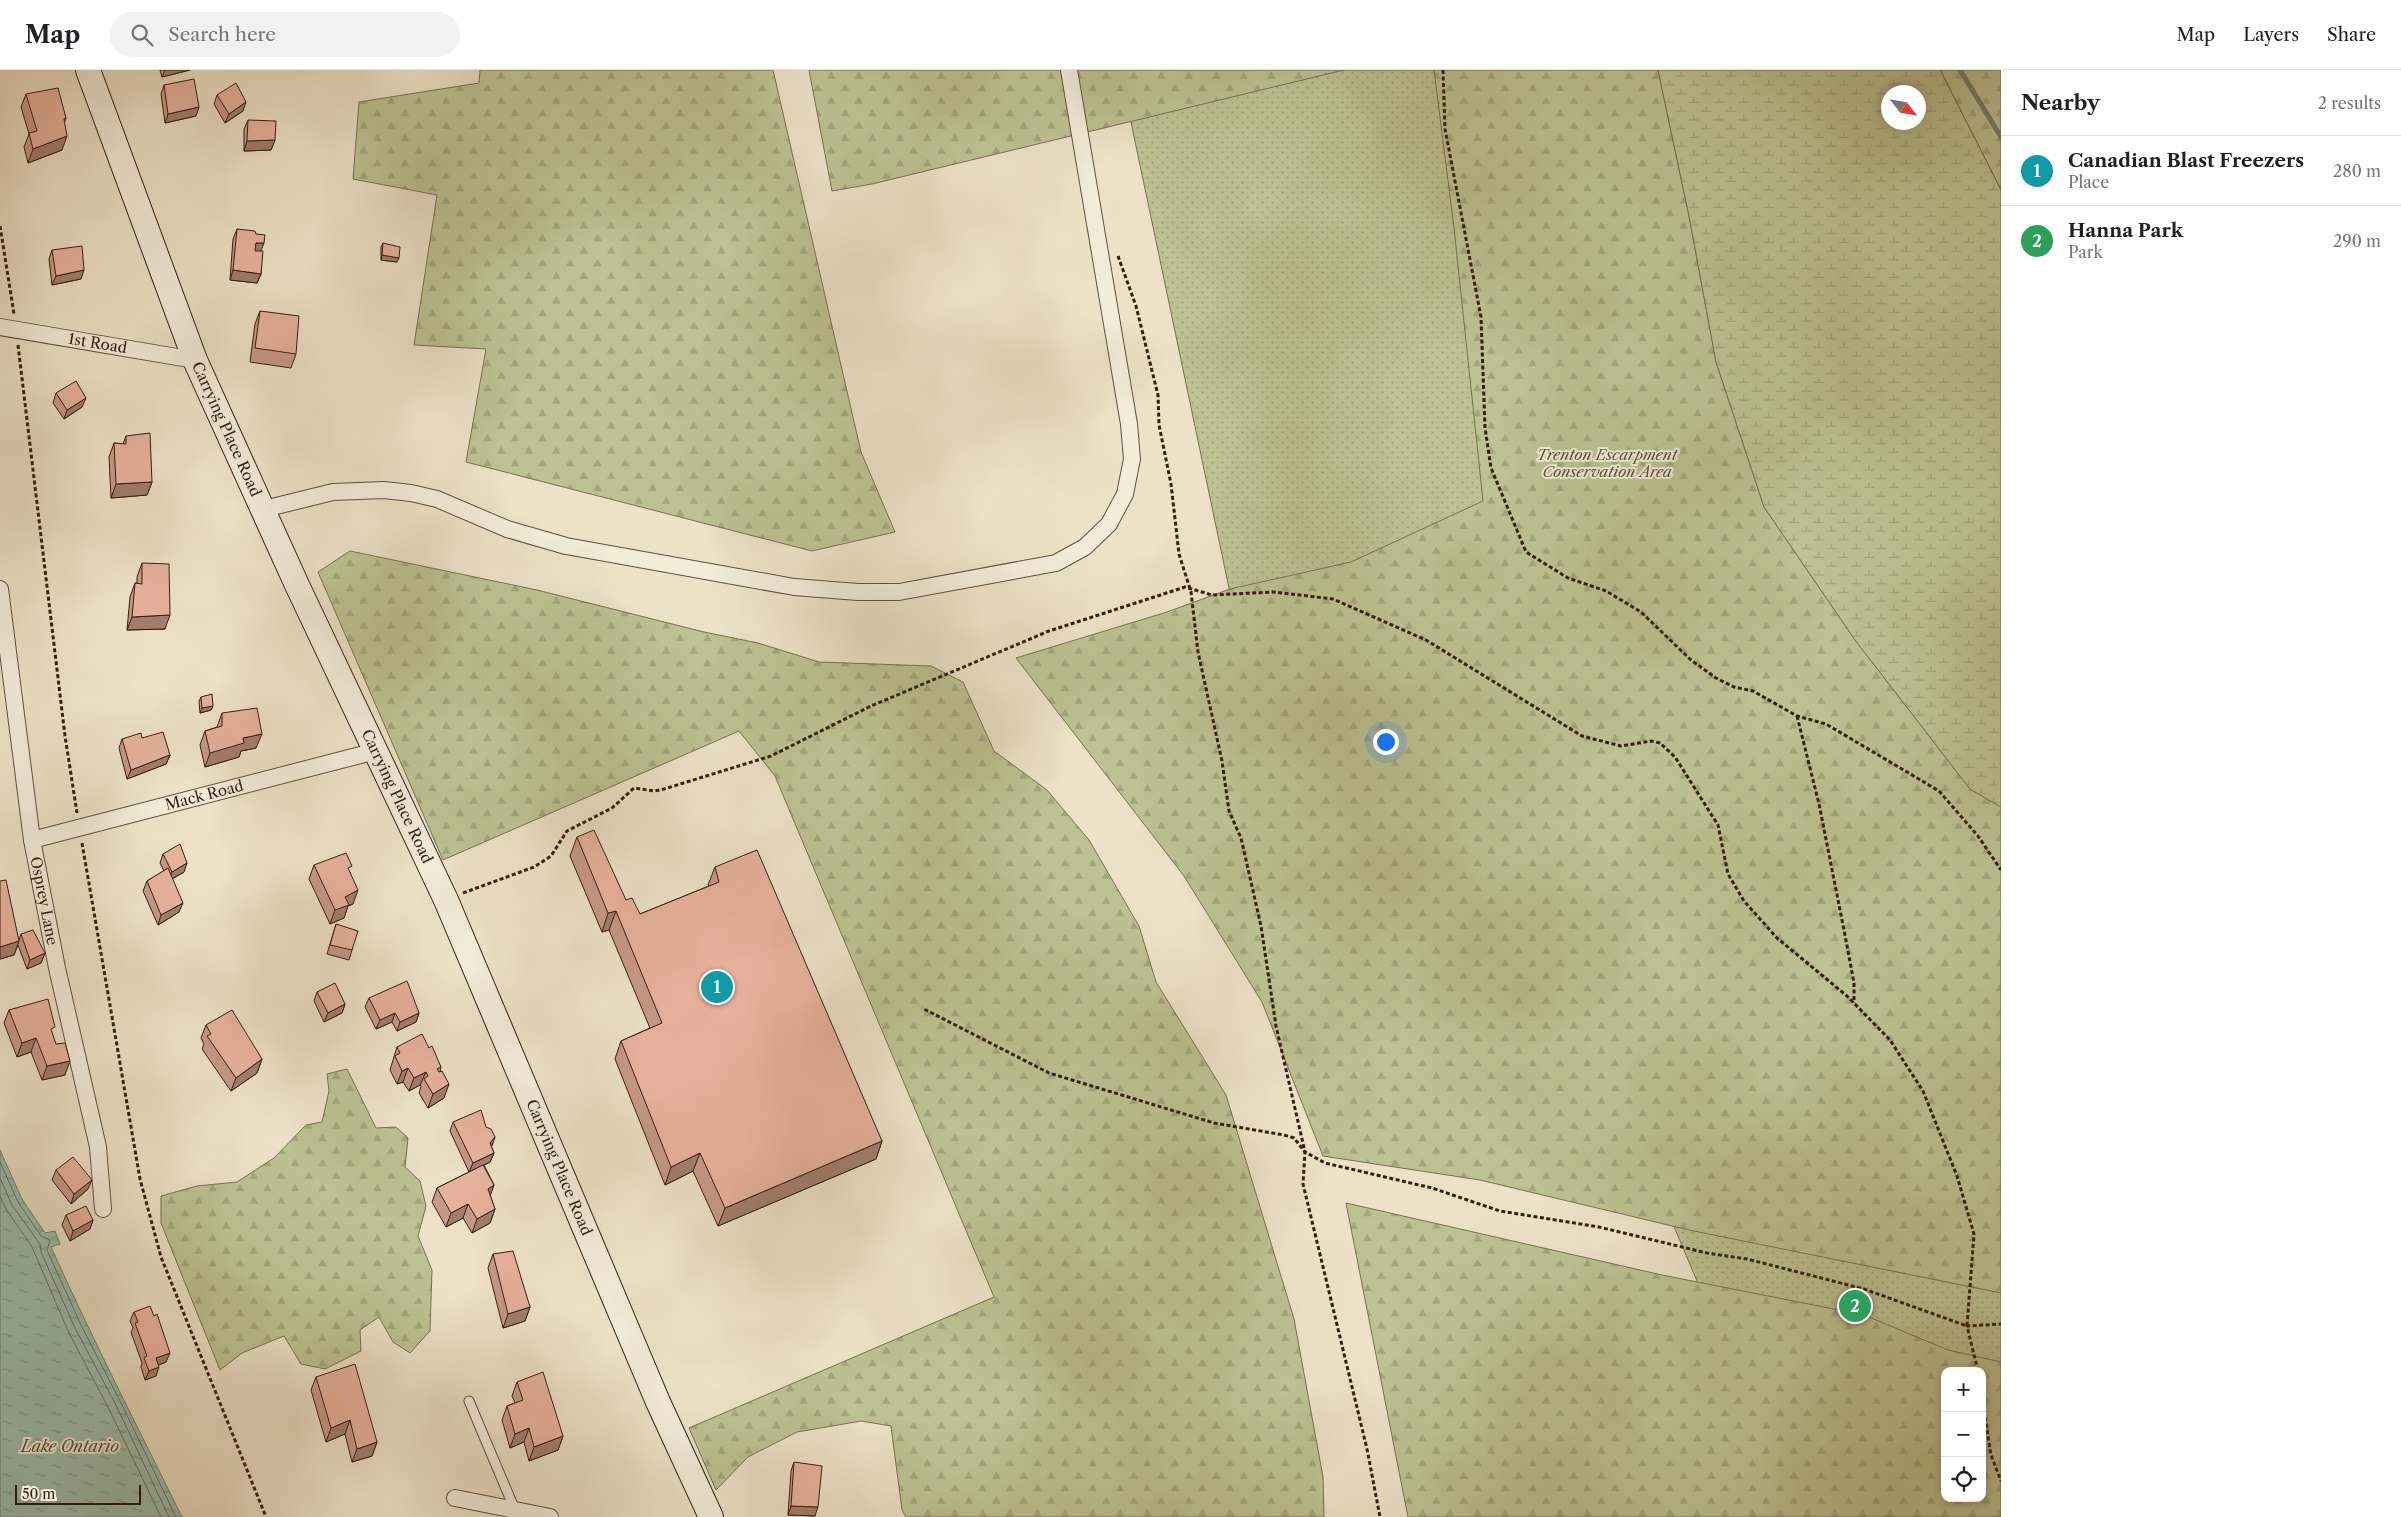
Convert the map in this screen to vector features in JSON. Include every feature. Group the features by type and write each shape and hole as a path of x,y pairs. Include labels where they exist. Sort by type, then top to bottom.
{"main road":[{"name":"Carrying Place Road","path":"89,72 194,360 446,900 658,1402 711,1517"}],"street":[{"path":"264,509 333,492 362,490 411,493 437,499 507,528 566,546 794,588 858,592 899,592 1056,563 1085,547 1109,524 1125,494 1132,459 1129,424 1070,70"},
{"name":"1st Road","path":"8,328 194,360"},
{"name":"Osprey Lane","path":"0,589 32,840 57,968 98,1147 103,1209"},
{"name":"Mack Road","path":"32,840 376,751"},
{"path":"455,1498 550,1517"}],"lane":[{"path":"469,1401 515,1510"}],"path":[{"path":"1443,70 1445,130 1481,317 1484,428 1491,468 1520,543 1526,552 1568,578 1606,591 1641,612 1691,660 1716,678 1734,687 1753,691 1797,716 1826,724 1938,792 1978,836 2001,870"},
{"path":"0,226 8,328 20,379 61,706 79,829 140,1179 161,1257 266,1517"},
{"path":"1115,247 1136,306 1158,395 1159,425 1171,484 1180,554 1190,589 1198,652 1222,761 1229,811 1241,838 1261,926 1276,1026 1305,1152 1303,1184 1366,1449 1380,1517"},
{"path":"446,900 534,866 551,856 567,830 612,808 634,788 654,791 664,789 771,756 871,706 1049,631 1184,587 1212,595 1273,592 1333,599 1426,640 1582,736 1621,746 1651,741 1660,744 1675,756 1718,825 1728,874 1744,901 1777,938 1854,1003 1890,1040 1923,1091 1956,1176 1974,1234 1967,1326 1977,1367"},
{"path":"1797,716 1819,804 1844,930 1848,961 1854,983 1854,1003"},
{"path":"922,1008 1048,1074 1214,1124 1294,1138 1305,1152 1325,1163 1432,1188 1500,1211 1599,1227 1707,1253 1747,1259 1855,1287 1967,1326 2001,1324"},
{"path":"1984,1412 1991,1455 2001,1481"}],"green space":[{"path":"480,70 773,70 861,452 895,532 812,551 466,462 486,349 414,345 437,195 353,179 359,102 479,83"},
{"path":"809,70 1344,70 872,184 832,191"},
{"name":"Trenton Escarpment Conservation Area","path":"1120,70 2001,70 2001,1517 1797,1517 1650,1170 1338,1106"},
{"name":"Trenton Escarpment Conservation Area","path":"1434,70 1658,70 1689,216 1716,362 1764,507 1855,640 1970,789 2001,807 2001,1293 1689,1230 1480,1180 1323,1156 1262,1002 1184,876 1016,658 1167,612 1230,589 1351,562 1483,501 1454,228"},
{"path":"1658,70 1940,70 2001,190 2001,807 1970,789 1855,640 1764,507 1716,362 1689,216"},
{"path":"1940,70 2001,70 2001,190 1942,73"},
{"path":"350,551 537,590 704,632 758,643 819,662 931,666 963,682 994,751 1047,790 1089,840 1139,926 1156,982 1226,1095 1294,1319 1323,1477 1324,1517 906,1517 902,1510 891,1426 861,1421 797,1432 748,1457 716,1490 689,1428 994,1297 775,776 739,731 443,860 318,572"},
{"path":"347,1069 376,1128 396,1127 408,1138 405,1167 420,1181 426,1206 418,1236 432,1270 430,1331 410,1353 393,1342 379,1317 360,1330 361,1351 325,1369 301,1364 284,1336 242,1353 220,1370 161,1223 161,1196 197,1186 237,1182 274,1158 306,1125 322,1122 329,1091 327,1074"},
{"path":"1346,1203 1662,1275 1864,1315 1948,1350 2001,1362 2001,1517 1408,1517"}],"water":[{"name":"Lake Ontario","path":"0,1150 22,1199 45,1233 55,1231 60,1244 51,1247 182,1517 0,1517"}],"building":[{"path":"194,79 199,107 168,114 164,85"},
{"path":"236,83 246,102 229,114 217,95"},
{"path":"58,88 66,118 64,119 67,136 33,149 29,133 37,131 26,94"},
{"path":"248,120 276,121 275,140 247,141"},
{"path":"237,229 255,231 256,234 265,235 264,243 256,243 255,251 263,251 261,274 233,270"},
{"path":"383,243 400,247 399,258 382,255"},
{"path":"82,246 84,270 56,276 52,250"},
{"path":"260,311 299,316 296,354 255,348"},
{"path":"76,381 86,398 67,410 56,393"},
{"path":"150,433 152,482 116,484 114,443 126,444 126,436"},
{"path":"142,563 169,564 170,615 132,617 135,583 142,584"},
{"path":"212,694 213,706 202,708 201,697"},
{"path":"257,708 262,734 243,738 244,743 210,753 205,731 222,726 222,713"},
{"path":"163,732 170,755 131,770 122,739 141,733 142,738"},
{"path":"594,830 626,900 632,898 640,914 719,882 715,867 757,850 882,1141 725,1208 700,1153 671,1167 621,1041 662,1023 616,911 608,913 577,837"},
{"path":"180,844 187,863 172,872 163,854"},
{"path":"346,853 352,866 348,868 358,890 345,897 349,905 335,910 314,865"},
{"path":"168,868 183,903 161,915 147,881"},
{"path":"6,880 19,941 0,947 0,881"},
{"path":"336,924 358,931 352,950 330,945"},
{"path":"33,930 45,953 30,960 21,934"},
{"path":"407,981 419,1013 400,1022 395,1013 380,1020 369,998"},
{"path":"335,983 345,1004 328,1013 317,992"},
{"path":"48,999 55,1027 51,1029 56,1044 65,1043 70,1061 47,1066 36,1038 22,1043 9,1010"},
{"path":"232,1010 262,1059 236,1078 207,1036 211,1034 206,1025"},
{"path":"422,1034 429,1048 432,1046 441,1067 437,1069 439,1072 442,1071 449,1084 433,1094 424,1079 428,1076 426,1072 414,1078 408,1068 402,1071 395,1056 400,1053 397,1047"},
{"path":"481,1110 486,1127 491,1129 495,1137 490,1143 494,1153 473,1163 453,1122"},
{"path":"73,1157 92,1180 74,1194 56,1170"},
{"path":"483,1165 494,1185 488,1189 495,1209 477,1219 468,1204 451,1213 437,1188"},
{"path":"86,1206 93,1220 73,1231 66,1215"},
{"path":"513,1251 530,1307 508,1314 493,1254"},
{"path":"150,1306 154,1316 157,1314 170,1353 156,1358 159,1367 149,1371 144,1358 147,1356 135,1323 138,1322 134,1312"},
{"path":"355,1364 377,1442 357,1449 350,1420 331,1428 316,1377"},
{"path":"543,1372 563,1436 534,1447 529,1428 515,1434 507,1406 523,1400 517,1382"},
{"path":"794,1462 822,1466 818,1507 791,1506"}],"waterway":[{"path":"1960,70 2001,137"}],"place":[{"name":"Canadian Blast Freezers","path":"717,987"},
{"name":"Hanna Park","path":"1855,1306"}]}
